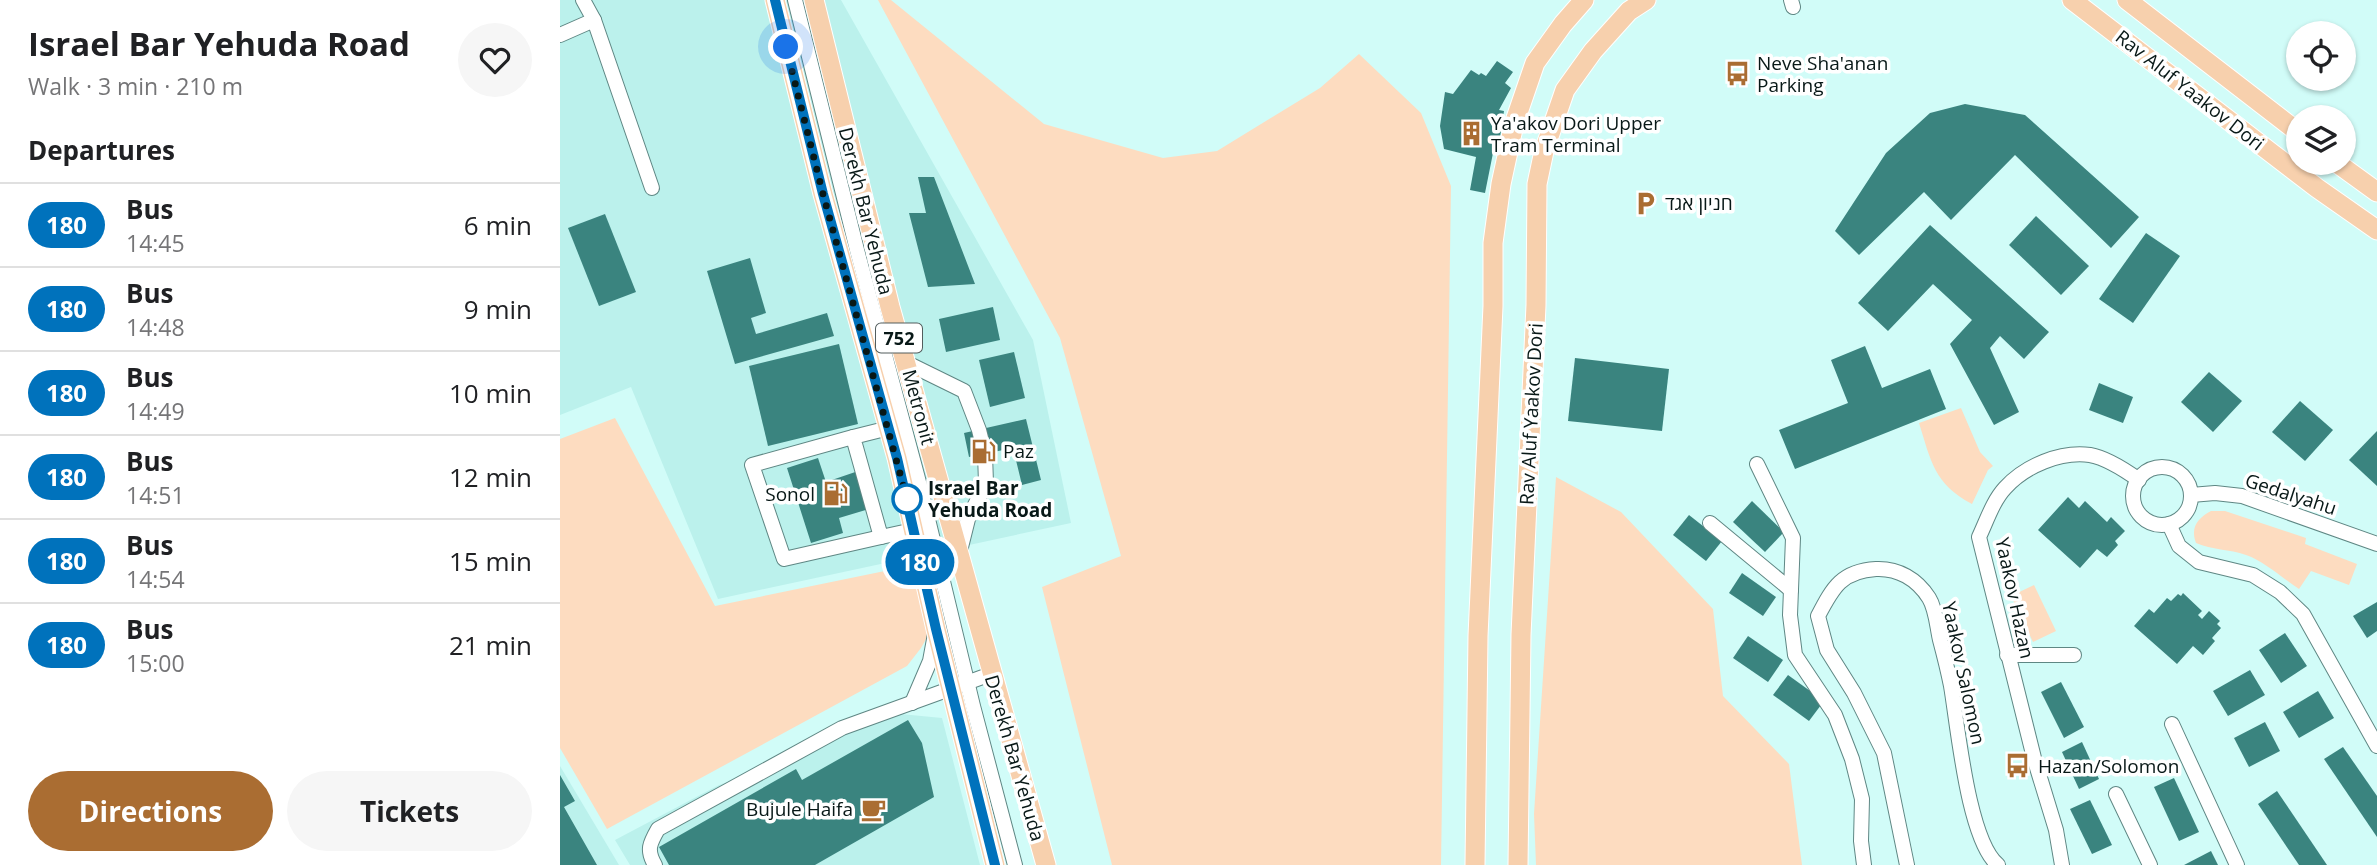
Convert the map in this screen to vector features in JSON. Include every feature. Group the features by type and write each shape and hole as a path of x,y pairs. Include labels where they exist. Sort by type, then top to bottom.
{"main road":[{"name":"Derekh Bar Yehuda","path":"775,0 820,181 889,428 936,629 960,684 995,865"},
{"name":"Derekh Bar Yehuda","path":"814,0 866,215 1045,865"},
{"path":"1475,865 1478,636 1493,320 1493,243 1499,196 1514,124 1535,63 1563,23 1584,0"},
{"name":"Rav Aluf Yaakov Dori","path":"1518,865 1521,635 1536,305 1537,184 1544,151 1565,90 1593,51 1629,11 1646,0"},
{"name":"Rav Aluf Yaakov Dori","path":"2071,0 2317,188 2377,230"},
{"name":"Rav Aluf Yaakov Dori","path":"2127,0 2286,123"},
{"path":"2354,175 2377,192"}],"street":[{"path":"583,0 594,20 652,188"},
{"name":"Metronit","path":"795,0 856,250 920,486 960,684 1015,865"},
{"path":"560,35 594,20"},
{"path":"906,363 964,391 979,430 985,454 986,483 962,536 959,560"},
{"path":"889,428 752,465 784,559 913,530"},
{"path":"853,437 881,537"},
{"name":"Yaakov Hazan","path":"2062,865 2056,830 2034,758 1979,537 1995,502 2005,488 2022,473 2042,462 2064,456 2091,455 2121,467 2139,480"},
{"path":"1757,464 1793,538 1790,615 1795,655 1835,715 1852,760 1862,799 1861,841 1864,865"},
{"path":"2168,467 2185,477 2191,495 2190,505 2185,513 2169,524 2151,522 2137,510 2134,492 2139,480 2149,470 2168,467"},
{"name":"Gedalyahu","path":"2191,495 2215,493 2242,496 2377,544"},
{"path":"1710,523 1791,590"},
{"path":"2169,524 2179,546 2199,562 2253,575 2280,592 2304,614 2377,746"},
{"name":"Yaakov Salomon","path":"1907,865 1884,752 1854,693 1827,650 1818,616 1832,590 1857,570 1890,568 1911,578 1930,600 1951,684 1965,773 1982,842 1998,865"},
{"path":"912,703 930,662 936,629"},
{"path":"2007,654 2074,655"},
{"path":"655,865 649,854 649,843 658,829 842,728 991,674"},
{"path":"2172,724 2237,865"},
{"path":"2116,794 2151,865"}],"shaded area":[{"path":"560,0 841,0 1033,340 1071,523 718,599 631,387 560,415"},
{"path":"878,0 891,0 1044,124 1163,158 1217,151 1320,88 1359,54 1421,113 1451,186 1441,865 1112,865 1042,587 1121,556 1060,338"},
{"path":"1961,408 1980,452 1993,466 1988,470 1972,504 1942,480 1931,460 1919,423"},
{"path":"615,418 715,606 914,565 929,634 907,666 607,829 560,748 560,439"},
{"path":"1556,477 1621,512 1713,609 1723,696 1789,764 1802,865 1536,865 1534,814"},
{"path":"2211,511 2225,511 2306,538 2305,544 2357,564 2349,585 2311,571 2299,589 2253,558 2196,543 2196,524"},
{"path":"2034,585 2056,631 2033,642 2011,596"},
{"path":"880,712 942,718 980,865 630,865 615,840 719,785 798,758"},
{"path":"560,766 619,865 560,865"}],"building":[{"name":"Ya'akov Dori Upper Tram Terminal","path":"1497,61 1513,72 1505,83 1511,88 1499,110 1504,111 1499,144 1495,143 1485,193 1470,190 1476,157 1444,149 1440,126 1445,92 1453,94 1471,70 1486,76"},
{"path":"1965,104 2025,115 2139,217 2111,248 2015,155 1951,220 1924,192 1859,255 1835,231 1886,153 1930,113"},
{"path":"918,177 934,177 975,284 928,287 909,213 926,213"},
{"path":"605,214 636,292 599,306 568,228"},
{"path":"2036,216 2089,266 2061,295 2009,245"},
{"path":"1930,225 2049,332 2024,359 2000,336 1990,348 2019,412 1994,425 1950,344 1972,320 1933,284 1888,331 1858,303"},
{"path":"2146,233 2180,256 2133,323 2099,299"},
{"path":"750,258 766,313 751,318 756,334 827,313 834,336 735,364 707,271"},
{"path":"993,307 1000,340 946,352 939,319"},
{"path":"839,344 858,424 768,446 749,366"},
{"path":"1865,346 1882,388 1930,369 1946,409 1795,469 1779,430 1848,403 1831,360"},
{"path":"1014,352 1025,398 990,407 979,360"},
{"path":"1575,358 1669,369 1662,431 1568,421"},
{"path":"2209,372 2242,401 2213,432 2181,402"},
{"path":"2099,383 2133,397 2123,423 2089,410"},
{"path":"2300,401 2333,430 2305,461 2272,432"},
{"name":"Paz","path":"1026,419 1041,480 1022,485 1013,448 969,457 964,433"},
{"path":"2377,431 2377,486 2349,460"},
{"name":"Sonol","path":"818,458 826,482 867,468 879,506 839,518 843,533 811,543 787,468"},
{"path":"2068,497 2079,508 2085,501 2107,522 2111,517 2125,531 2115,541 2118,545 2107,557 2097,549 2080,568 2038,530"},
{"path":"1752,501 1784,532 1765,552 1733,522"},
{"path":"1689,515 1722,541 1706,561 1673,535"},
{"path":"1742,573 1776,597 1763,616 1729,593"},
{"path":"2183,593 2202,611 2198,615 2202,619 2209,611 2220,621 2217,624 2221,628 2212,638 2215,641 2203,655 2193,646 2177,664 2134,626 2149,609 2154,613 2167,598 2171,601"},
{"path":"2377,602 2377,631 2367,638 2353,616"},
{"path":"2285,633 2307,666 2281,683 2259,650"},
{"path":"1748,636 1783,660 1768,682 1733,658"},
{"path":"2250,670 2265,695 2228,716 2213,691"},
{"path":"1788,675 1824,701 1809,721 1773,695"},
{"path":"2061,682 2084,727 2064,738 2041,692"},
{"path":"2318,691 2334,718 2299,738 2283,712"},
{"path":"908,720 922,743 934,797 815,865 669,865 659,847 796,769 802,780"},
{"path":"2265,722 2280,751 2249,767 2234,738"},
{"path":"2082,742 2099,779 2079,789 2062,752"},
{"path":"2343,747 2377,796 2377,837 2324,759"},
{"path":"560,775 575,801 564,807 597,865 560,865"},
{"path":"2174,778 2199,832 2179,841 2154,787"},
{"path":"2277,791 2327,865 2299,865 2258,804"},
{"path":"2090,800 2112,845 2092,854 2070,809"},
{"path":"2211,851 2218,865 2184,865"}],"bus line":[{"name":"180","path":"775,0 823,194 897,458 936,629 995,865"}],"place":[{"name":"Neve Sha'anan Parking","path":"1737,74"},
{"name":"Ya'akov Dori Upper Tram Terminal","path":"1471,134"},
{"name":"חניון אגד","path":"1645,203"},
{"name":"Paz","path":"983,451"},
{"name":"Sonol","path":"835,494"},
{"name":"Israel Bar Yehuda Road","path":"907,499"},
{"name":"Hazan/Solomon","path":"2018,766"},
{"name":"Bujule Haifa","path":"873,809"}],"route":[{"path":"786,47 823,194 907,499"}]}
